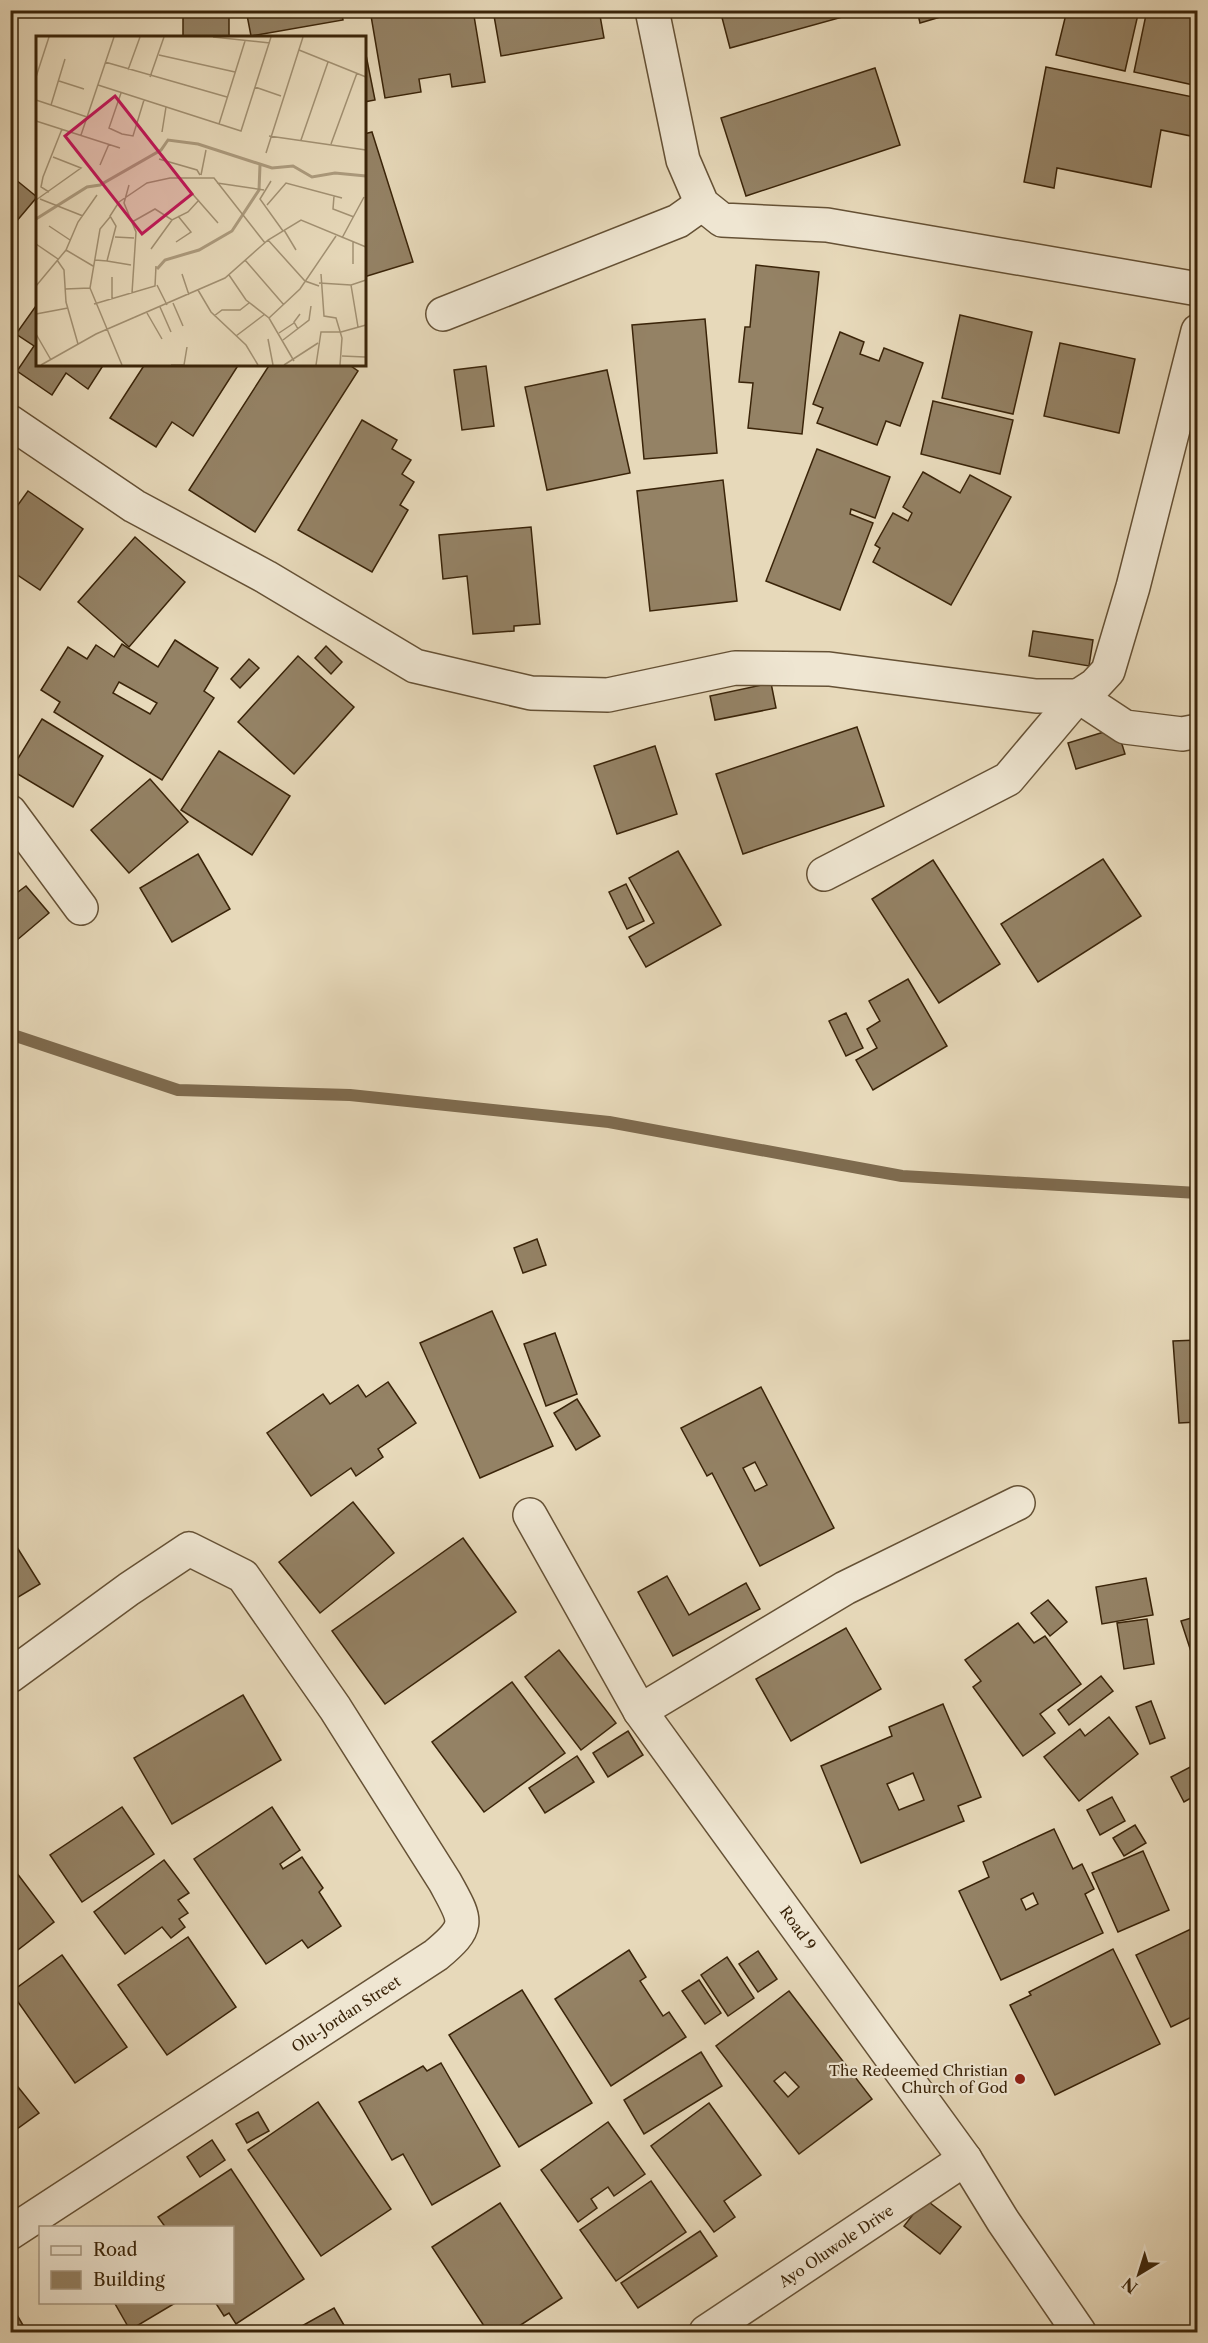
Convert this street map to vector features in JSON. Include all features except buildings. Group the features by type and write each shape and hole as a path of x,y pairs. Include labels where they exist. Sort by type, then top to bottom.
{"street":[{"path":"652,10 683,160 702,204 722,220 827,225 1197,289"},
{"path":"443,314 678,221 702,204"},
{"path":"824,874 1008,779 1078,696 1095,685 1108,671 1133,587 1197,331"},
{"path":"10,422 134,506 266,578 415,666 531,693 608,695 735,668 829,669 1036,696 1078,696 1125,727 1182,734 1197,731"},
{"path":"10,812 81,908"},
{"path":"640,1710 845,1588 1018,1503"},
{"name":"Road 9","path":"530,1515 640,1710 965,2159 1002,2221 1079,2332"},
{"name":"Olu-Jordan Street","path":"10,1676 129,1589 189,1549 243,1576 335,1708 445,1882 458,1906 463,1923 458,1937 436,1955 10,2233"},
{"name":"Ayo Oluwole Drive","path":"706,2332 965,2159"}],"waterway":[{"path":"10,1034 178,1090 350,1095 609,1122 902,1176 1198,1193"}],"place":[{"name":"The Redeemed Christian Church of God","path":"1020,2079"}]}
